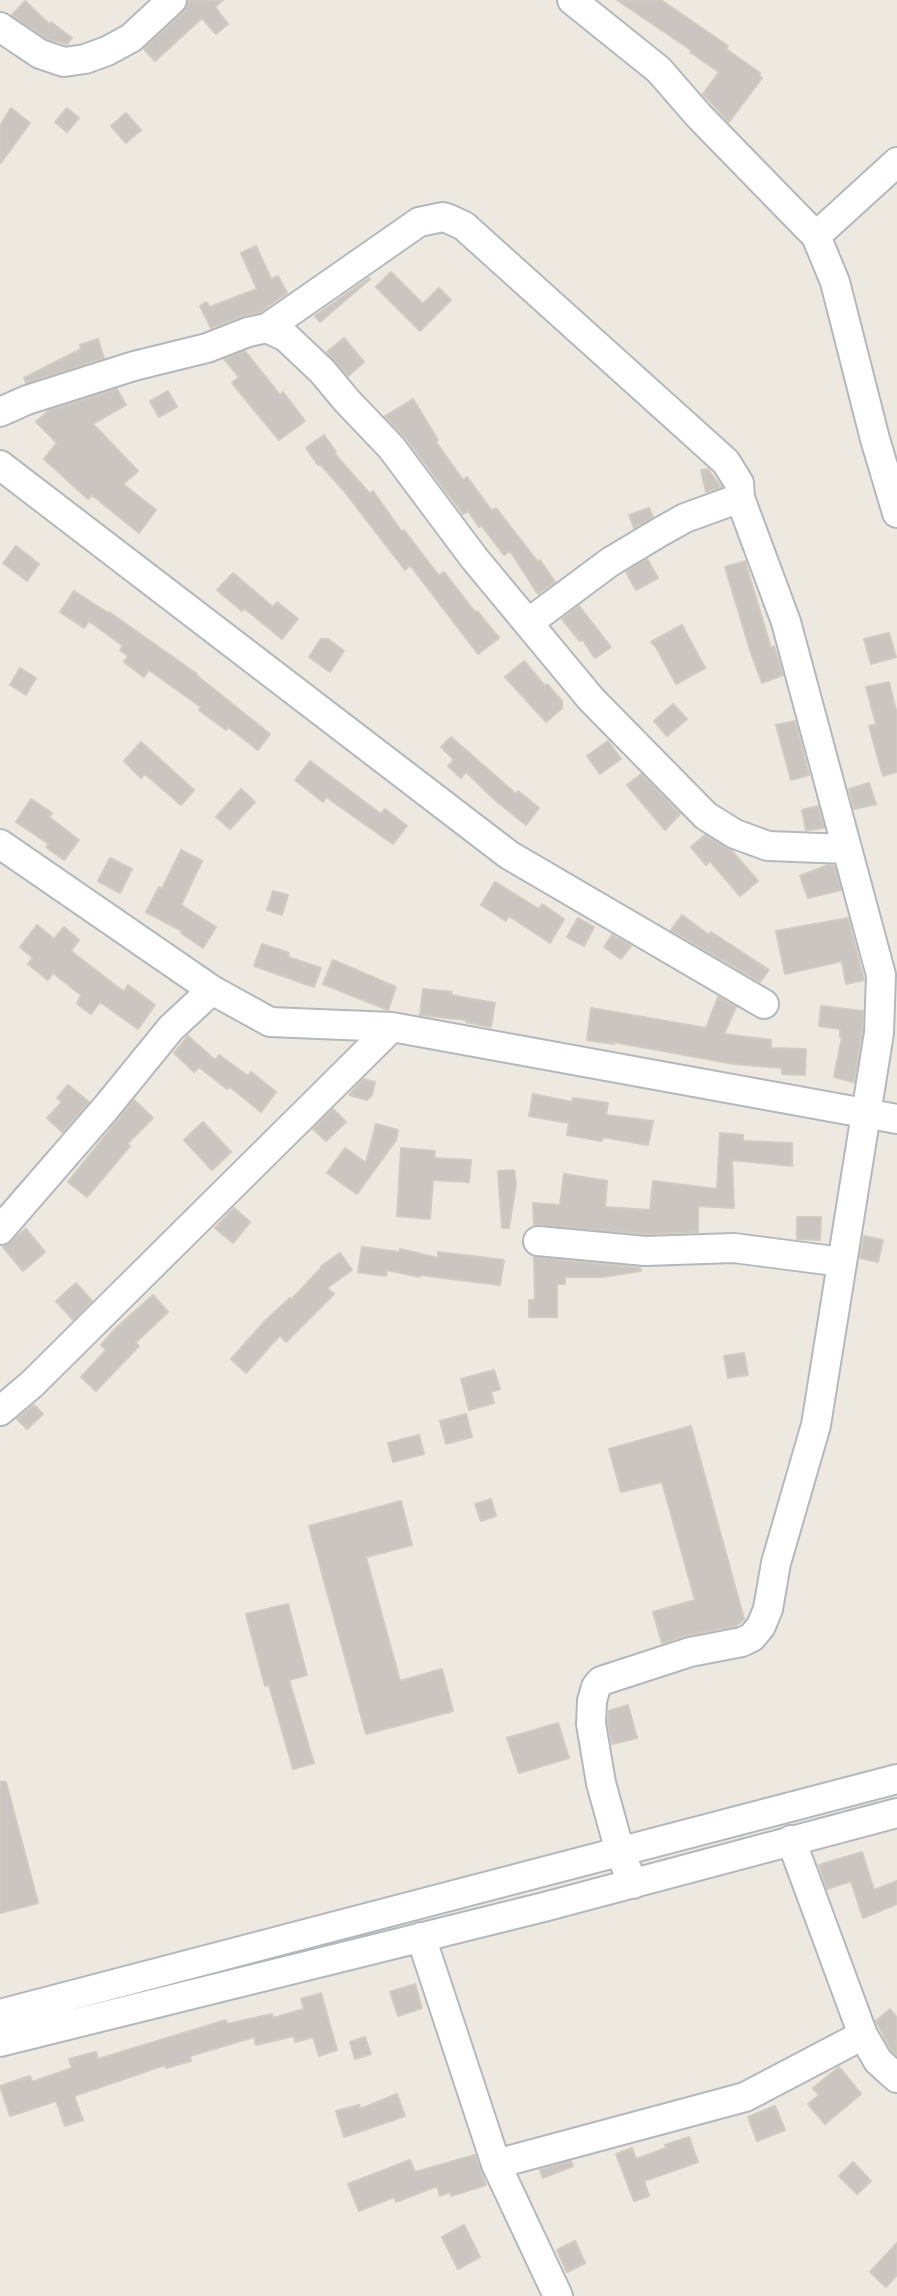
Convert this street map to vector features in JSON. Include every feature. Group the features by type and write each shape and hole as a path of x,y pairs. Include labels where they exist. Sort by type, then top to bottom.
{"street":[{"path":"0,27 40,54 64,62 75,61 107,51 131,38 172,0"},
{"path":"572,0 659,70 699,116 816,236 839,295 897,513"},
{"path":"816,236 897,162"},
{"path":"0,412 27,400 134,366 207,348 267,328 419,222 443,217 464,226 726,462 739,483 740,498 786,622 881,975 879,1033 816,1425 761,1626 752,1637 742,1642 690,1652 643,1666 601,1681 596,1687 591,1724 601,1783 620,1852 633,1884"},
{"path":"267,328 286,337 322,371 391,447 474,558 591,699 706,816 735,834 768,846 847,849"},
{"path":"0,465 509,855 764,1004"},
{"path":"528,623 610,562 660,532 685,518 740,498"},
{"path":"0,844 212,990 270,1022 392,1027 897,1119"},
{"path":"3,1222 105,1109 171,1028 212,990"},
{"path":"0,1411 32,1384 392,1027"},
{"path":"538,1241 645,1251 734,1248 842,1262"},
{"path":"12,2025 620,1852 897,1779"},
{"path":"12,2025 421,1937 897,1813"},
{"path":"791,1840 863,2035 878,2061 897,2078"},
{"path":"421,1937 496,2164 558,2296"},
{"path":"496,2164 745,2097 863,2035"}],"building":[{"path":"189,0 223,0 215,7 228,24 216,34 202,18 155,61 144,49 184,12"},
{"path":"617,0 661,0 728,46 726,49 760,73 762,78 729,122 703,94 719,72"},
{"path":"25,1 49,24 51,22 72,38 67,44 48,39 12,15"},
{"path":"11,108 30,123 0,164 0,126"},
{"path":"67,108 79,118 67,132 55,122"},
{"path":"126,113 141,130 126,143 111,126"},
{"path":"256,246 271,279 278,276 287,293 260,312 211,328 200,306 206,302 210,307 257,289 241,253"},
{"path":"391,272 423,304 439,288 451,300 420,331 376,287"},
{"path":"369,278 320,322 315,316"},
{"path":"344,338 364,362 348,376 327,352"},
{"path":"98,339 104,358 26,383 24,378 81,349 80,345"},
{"path":"245,351 305,421 279,440 232,383 239,377 224,359"},
{"path":"117,389 126,405 93,424 138,471 123,484 156,510 139,533 92,495 88,499 44,459 57,443 36,422 48,411"},
{"path":"168,391 177,407 159,417 150,401"},
{"path":"413,399 438,440 436,442 463,480 467,477 492,511 496,508 555,582 538,594 510,551 504,555 468,511 463,514 405,437 385,416"},
{"path":"324,435 334,453 370,494 373,491 439,576 444,572 499,638 478,654 410,565 405,570 344,491 306,448"},
{"path":"708,469 721,487 706,492 701,470"},
{"path":"649,508 653,517 634,528 629,515"},
{"path":"16,546 39,564 27,581 3,563"},
{"path":"647,559 658,578 636,590 626,572"},
{"path":"745,561 771,648 774,646 783,675 762,683 725,567"},
{"path":"233,573 273,607 277,602 298,619 282,639 217,590"},
{"path":"74,591 197,674 270,734 258,750 228,727 226,730 199,710 201,707 149,670 144,677 124,662 128,656 120,650 123,646 89,621 84,628 60,612"},
{"path":"579,606 611,647 595,658 562,619"},
{"path":"682,625 705,668 676,684 651,642"},
{"path":"889,633 896,657 871,664 864,639"},
{"path":"321,639 328,639 344,651 330,672 309,657"},
{"path":"524,661 562,701 562,708 546,722 505,677"},
{"path":"20,668 36,678 26,695 10,685"},
{"path":"889,682 897,714 897,772 883,776 869,726 876,724 866,687"},
{"path":"673,704 687,719 667,736 654,721"},
{"path":"795,721 809,775 791,780 776,725"},
{"path":"451,737 516,794 518,791 539,808 526,825 466,772 461,778 448,766 454,760 441,747"},
{"path":"608,741 621,759 600,774 587,756"},
{"path":"141,742 194,790 181,805 145,774 141,778 124,761"},
{"path":"310,761 381,814 385,809 407,826 393,844 326,797 323,802 295,780"},
{"path":"641,774 680,814 665,830 627,785"},
{"path":"869,783 876,804 854,809 849,789"},
{"path":"241,789 255,802 230,829 216,817"},
{"path":"31,799 52,813 49,817 79,840 64,860 46,847 49,844 16,822"},
{"path":"818,806 824,828 806,830 802,810"},
{"path":"705,835 732,851 758,881 740,896 710,861 706,865 691,847"},
{"path":"181,850 202,861 181,905 216,927 203,948 182,931 146,912 159,887 162,889"},
{"path":"110,858 132,869 120,893 98,881"},
{"path":"828,865 834,866 841,890 808,898 800,876"},
{"path":"495,882 539,909 542,904 564,919 550,943 509,916 506,921 481,905"},
{"path":"273,891 288,895 282,915 267,910"},
{"path":"682,915 709,935 711,932 769,970 760,982 671,930"},
{"path":"578,918 594,927 584,946 567,937"},
{"path":"848,918 864,980 846,984 842,961 785,974 776,931"},
{"path":"37,925 54,939 64,927 79,940 71,951 124,992 128,985 155,1005 138,1029 100,1002 91,1014 77,1004 81,995 53,973 48,980 28,964 33,958 20,947"},
{"path":"612,935 631,946 621,959 604,947"},
{"path":"262,944 321,968 314,987 254,966"},
{"path":"333,960 396,987 388,1010 323,984"},
{"path":"423,989 452,992 451,995 495,1003 491,1027 467,1020 420,1015"},
{"path":"718,997 736,1007 724,1034 771,1040 771,1048 806,1049 805,1075 782,1074 782,1068 734,1064 587,1040 591,1008 706,1028"},
{"path":"821,1006 863,1011 854,1082 834,1077 842,1037 840,1029 819,1026"},
{"path":"188,1036 215,1060 219,1055 248,1076 251,1072 276,1092 261,1112 199,1067 194,1072 174,1053"},
{"path":"363,1079 375,1082 372,1095 367,1100 349,1095"},
{"path":"68,1085 89,1102 62,1132 47,1118 62,1102 57,1098"},
{"path":"533,1094 572,1102 573,1098 608,1103 606,1115 653,1121 648,1145 603,1137 602,1141 567,1135 569,1123 529,1116"},
{"path":"134,1100 153,1118 127,1144 130,1146 87,1197 68,1182"},
{"path":"333,1109 346,1122 326,1141 313,1129"},
{"path":"203,1122 231,1152 212,1170 184,1140"},
{"path":"376,1124 398,1130 396,1140 357,1194 327,1173 345,1148 366,1163"},
{"path":"720,1133 743,1135 743,1141 792,1143 792,1166 732,1160 734,1208 698,1206 698,1232 646,1234 534,1225 533,1203 560,1205 564,1174 607,1181 605,1207 650,1210 653,1181 717,1189"},
{"path":"401,1148 435,1151 434,1158 471,1160 469,1182 433,1180 430,1219 397,1216"},
{"path":"514,1170 516,1184 509,1228 502,1228 498,1171"},
{"path":"234,1208 250,1222 233,1243 215,1228"},
{"path":"797,1217 821,1217 820,1240 797,1239"},
{"path":"26,1229 45,1252 23,1271 3,1247"},
{"path":"864,1236 883,1240 878,1262 860,1258"},
{"path":"362,1247 399,1252 400,1249 438,1258 438,1252 504,1260 500,1285 420,1277 387,1270 386,1276 358,1272"},
{"path":"340,1253 352,1270 327,1288 334,1294 286,1342 280,1335 246,1373 231,1359 321,1266"},
{"path":"534,1257 640,1268 641,1271 602,1277 565,1277 565,1284 557,1284 557,1317 529,1317 529,1300 535,1300"},
{"path":"76,1283 92,1301 73,1320 56,1301"},
{"path":"153,1295 168,1312 135,1343 139,1346 96,1391 81,1377 106,1350 101,1345"},
{"path":"744,1353 748,1375 728,1378 724,1356"},
{"path":"494,1370 500,1389 491,1392 494,1403 469,1410 461,1379"},
{"path":"34,1405 43,1414 27,1429 17,1419"},
{"path":"466,1414 472,1437 446,1444 440,1421"},
{"path":"691,1426 744,1619 736,1626 662,1643 653,1612 695,1600 662,1482 621,1492 609,1449"},
{"path":"419,1435 424,1454 393,1462 388,1443"},
{"path":"491,1499 496,1516 481,1521 475,1504"},
{"path":"401,1501 412,1545 366,1557 400,1681 442,1669 453,1711 366,1734 309,1526"},
{"path":"288,1604 307,1675 289,1680 314,1763 293,1769 269,1685 265,1686 246,1614"},
{"path":"628,1705 637,1738 612,1744 609,1711"},
{"path":"558,1723 569,1758 519,1773 507,1738"},
{"path":"0,1782 6,1782 38,1903 0,1913"},
{"path":"862,1852 874,1890 897,1881 897,1904 863,1918 851,1881 827,1889 819,1865"},
{"path":"415,1984 422,2008 398,2016 390,1992"},
{"path":"321,1993 337,2050 319,2056 313,2037 295,2042 294,2036 256,2045 254,2037 190,2056 191,2061 166,2068 165,2065 74,2096 83,2120 65,2126 56,2101 10,2116 0,2086 30,2076 32,2082 72,2068 69,2059 96,2052 98,2059 226,2020 227,2024 272,2014 273,2018 304,2009 301,1999"},
{"path":"890,2009 897,2018 897,2055 891,2050 876,2021"},
{"path":"365,2037 371,2054 355,2059 350,2042"},
{"path":"839,2067 861,2094 825,2124 808,2104 819,2095 813,2088"},
{"path":"397,2094 405,2116 344,2137 336,2111 359,2105 360,2109"},
{"path":"775,2106 785,2130 757,2141 748,2117"},
{"path":"689,2137 698,2162 644,2181 649,2196 634,2201 616,2154 632,2148 636,2159"},
{"path":"475,2155 486,2185 451,2196 450,2192 440,2196 437,2186 396,2202 394,2197 359,2211 348,2184 410,2160 415,2172"},
{"path":"571,2161 573,2166 543,2178 540,2170"},
{"path":"853,2162 871,2181 857,2194 839,2176"},
{"path":"464,2225 480,2257 458,2269 442,2237"},
{"path":"575,2241 585,2263 567,2272 557,2250"},
{"path":"897,2243 897,2275 886,2287 870,2272"}]}
